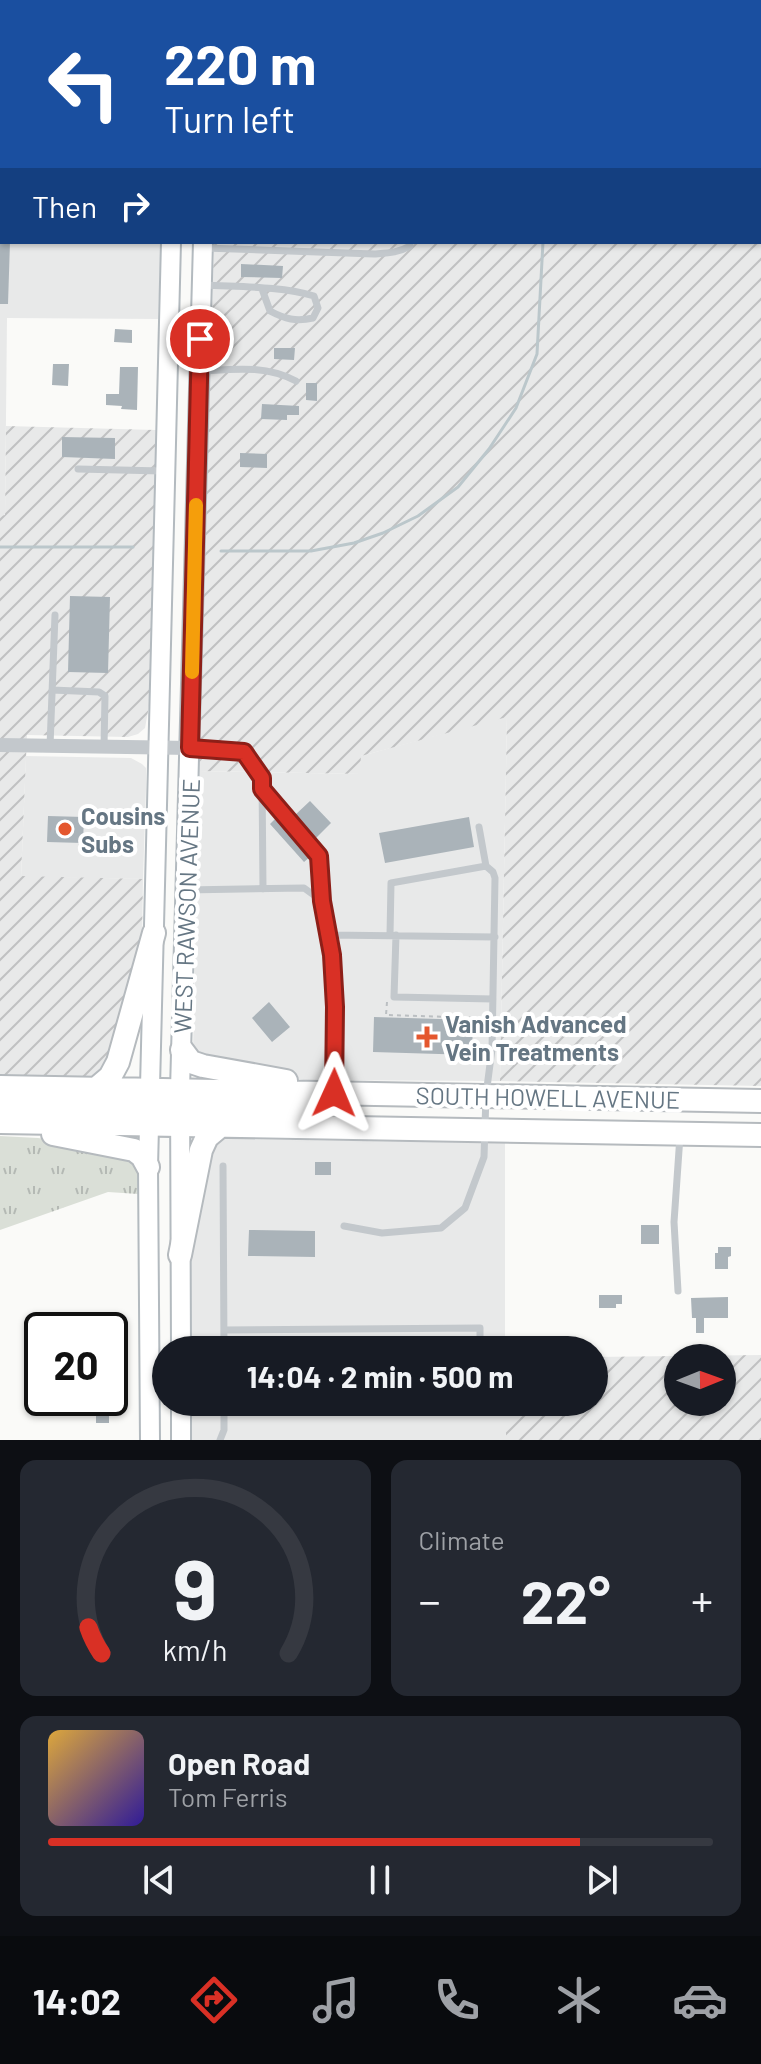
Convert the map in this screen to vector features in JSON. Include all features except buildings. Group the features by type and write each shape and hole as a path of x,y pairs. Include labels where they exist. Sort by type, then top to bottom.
{"main road":[{"name":"WEST RAWSON AVENUE","path":"150,1440 148,1167 171,244"},
{"name":"WEST RAWSON AVENUE","path":"181,1336 180,1109 203,245"},
{"path":"168,364 200,369"},
{"path":"97,1088 110,1077 118,1062 154,933"},
{"path":"182,1050 191,1062 203,1066 334,1088"},
{"name":"SOUTH HOWELL AVENUE","path":"0,1122 150,1106 180,1109 352,1084 394,1094 761,1101"},
{"name":"SOUTH HOWELL AVENUE","path":"0,1087 97,1088 150,1106 180,1109 219,1127 761,1135"},
{"path":"180,1109 298,1109 432,1095"},
{"path":"0,1107 150,1106"},
{"path":"180,1255 201,1150 207,1137 219,1127"},
{"path":"0,1131 47,1132 134,1150 148,1167"},
{"path":"181,1416 181,1440"}],"street":[{"path":"0,745 190,748"}],"lane":[{"path":"203,245 374,254 393,253 410,244"},
{"path":"202,285 262,289 301,292 314,296 318,308 313,318 298,321 283,318 270,311 262,289"},
{"path":"200,369 263,369 296,381"},
{"path":"78,469 165,471"},
{"path":"50,746 55,615"},
{"path":"52,690 99,692 105,696 104,747"},
{"path":"190,748 244,752 262,778 263,889"},
{"path":"262,789 319,856 322,901 332,955 334,1088"},
{"path":"344,1226 382,1233 441,1228 465,1208 484,1157 486,1095 492,1049 495,878 486,866 479,827"},
{"path":"486,866 391,883 394,997 493,999"},
{"path":"186,890 304,888 322,901"},
{"path":"328,935 495,937"},
{"path":"678,1291 674,1222 680,1134"},
{"path":"223,1166 224,1336"},
{"path":"224,1330 480,1328 480,1336"},
{"path":"220,1440 224,1416"}],"path":[{"path":"394,997 387,1001 386,1015 485,1018"}],"shaded area":[{"path":"0,244 161,244 158,319 7,318 5,516 0,516"},
{"path":"214,244 761,244 761,1086 500,1081 507,717 361,756 360,774 199,771"},
{"path":"6,426 156,430 149,706 145,728 128,737 27,735 21,876 143,879 142,941 109,1065 95,1076 0,1076 0,516 5,515"},
{"path":"507,716 500,1081 303,1080 200,1061 193,1051 199,771 359,774 361,756"},
{"path":"26,756 131,758 146,768 143,879 21,877"},
{"path":"221,1139 505,1143 505,1336 191,1336 191,1239 207,1149"},
{"path":"736,1355 761,1355 761,1440 506,1440 506,1416 608,1416 608,1357 664,1356 664,1416 736,1416"},
{"path":"191,1416 506,1416 506,1440 191,1440"}],"green space":[{"path":"0,1136 38,1138 126,1151 138,1164 138,1194 108,1192 0,1230"}],"waterway":[{"path":"221,551 311,551 354,543 418,516 458,487 489,449 516,408 537,354 543,244"},
{"path":"0,547 133,547"}],"slow traffic":[{"path":"192,672 196,505"}],"place":[{"name":"Cousins Subs","path":"65,829"},
{"name":"Vanish Advanced Vein Treatments","path":"427,1037"}],"route":[{"path":"200,339 190,748 244,752 262,778 262,789 319,856 322,901 332,955 334,1093"}]}
